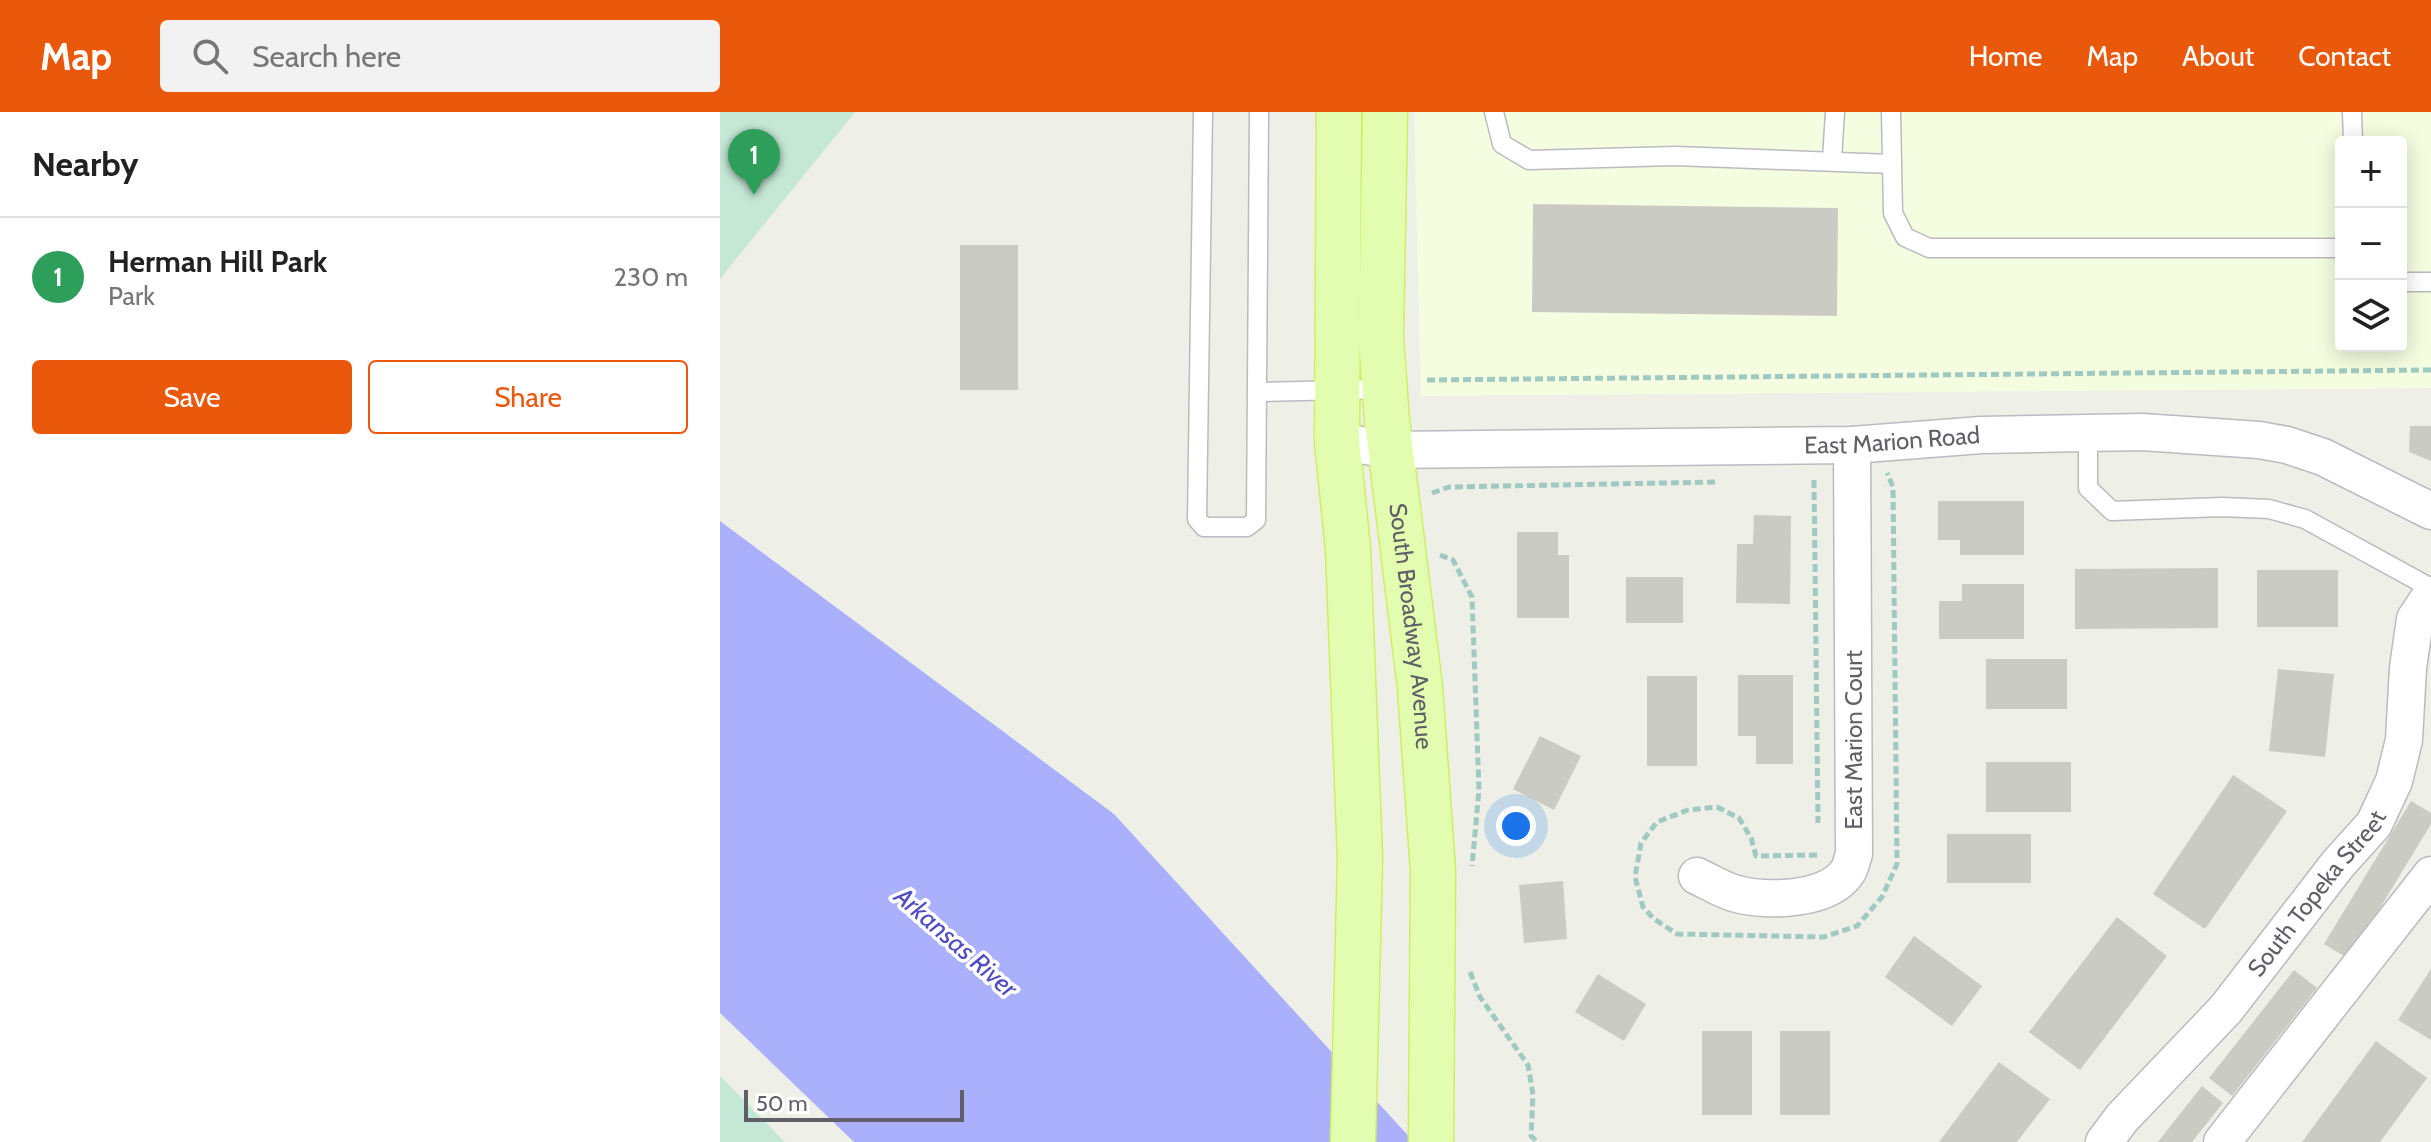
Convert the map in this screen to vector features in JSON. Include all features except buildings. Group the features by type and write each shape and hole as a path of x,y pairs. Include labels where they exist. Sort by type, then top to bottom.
{"main road":[{"path":"1339,112 1337,441 1348,549 1360,858 1353,1142"},
{"name":"South Broadway Avenue","path":"1385,112 1381,338 1390,450 1420,687 1452,870 1431,1142"}],"street":[{"name":"East Marion Road","path":"1337,441 1390,450 1852,460 1981,435 2142,432 2259,440 2287,445 2323,457 2431,511"},
{"name":"East Marion Court","path":"1697,876 1736,894 1773,898 1817,893 1832,886 1847,872 1854,854 1852,460"},
{"name":"South Topeka Street","path":"2104,1142 2122,1118 2226,1009 2338,864 2374,824 2394,781 2404,740 2408,668 2415,619 2431,595"},
{"path":"2222,1142 2431,875"}],"lane":[{"path":"1203,112 1197,519 1204,527 1247,527 1256,520 1259,112"},
{"path":"1494,112 1502,144 1529,160 1675,156 1892,164"},
{"path":"1832,160 1835,112"},
{"path":"1891,112 1893,213 1905,237 1929,248 2335,248"},
{"path":"2352,112 2353,136"},
{"path":"2407,282 2431,282"},
{"path":"1257,392 1385,389"},
{"path":"2088,433 2088,488 2112,511 2269,509 2305,519 2431,588"}],"path":[{"path":"1427,380 2431,370"},
{"path":"1818,824 1814,480 1852,460 1886,471 1893,487 1897,864 1882,897 1857,926 1824,937 1677,934 1654,919 1643,907 1635,877 1641,843 1657,822 1688,810 1717,807 1739,818 1751,838 1756,856 1819,855 1819,839"},
{"path":"1432,493 1449,487 1719,482"},
{"path":"1436,553 1453,560 1472,597 1479,790 1452,870"},
{"path":"1468,968 1480,997 1528,1065 1533,1095 1531,1136 1538,1142"}],"shaded area":[{"path":"720,112 855,112 720,279"},
{"path":"1414,112 2431,112 2431,388 1421,396"},
{"path":"720,1076 785,1142 720,1142"}],"water":[{"name":"Arkansas River","path":"720,521 1114,814 1414,1142 854,1142 720,1013"}],"place":[{"name":"Herman Hill Park","path":"754,195"}]}
